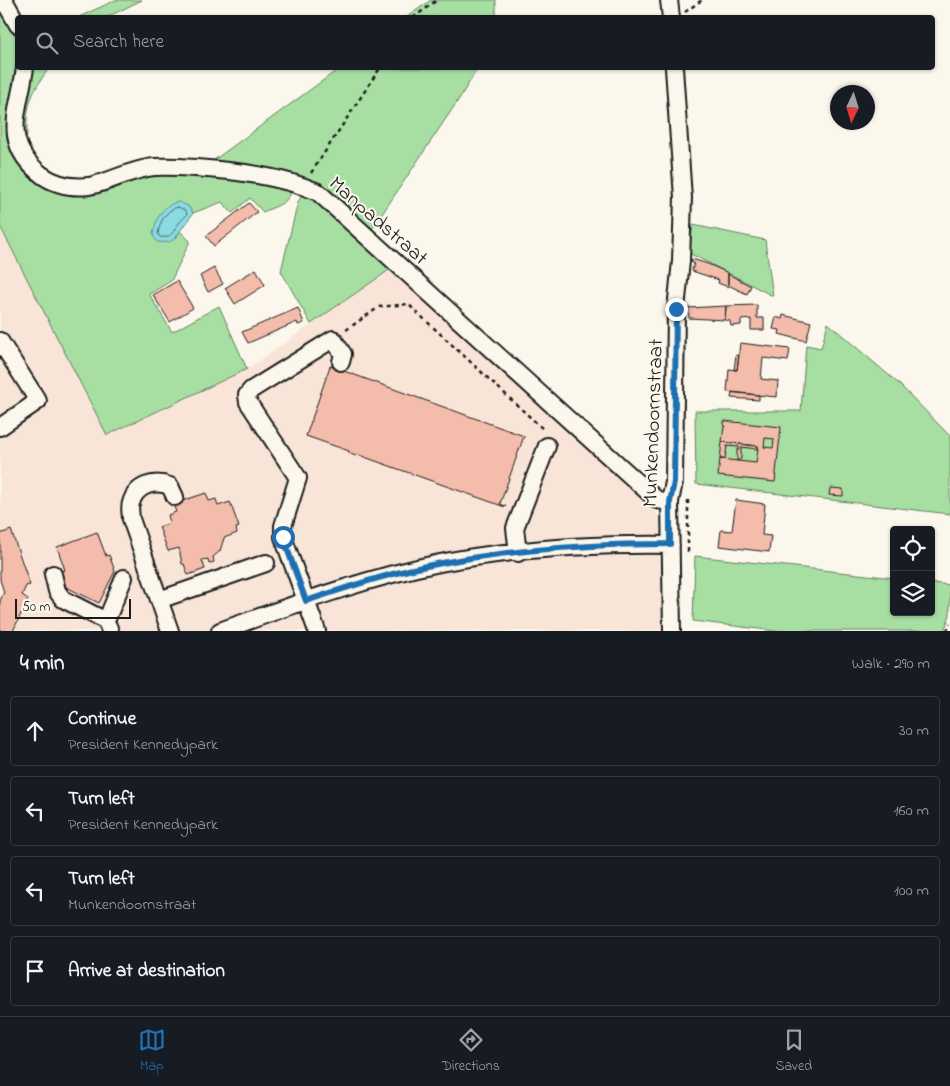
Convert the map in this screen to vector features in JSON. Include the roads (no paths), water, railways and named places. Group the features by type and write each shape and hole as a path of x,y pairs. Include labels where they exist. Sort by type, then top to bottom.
{"street":[{"path":"4,0 15,20"},
{"path":"669,0 671,15"},
{"name":"Manpadstraat","path":"25,70 16,111 15,135 24,159 33,168 63,186 91,185 135,170 171,166 274,178 318,192 657,500 670,502"},
{"name":"Munkendoornstraat","path":"672,631 670,502 674,482 676,309 683,198 674,70"},
{"path":"317,631 283,537 283,526 298,478 248,402 247,395 333,339 343,354 342,362"},
{"path":"0,341 38,401 0,427"},
{"path":"518,553 515,528 548,446"},
{"path":"170,631 131,519 130,504 134,494 153,482 170,486 175,497"},
{"path":"220,631 364,582 441,563 518,553 670,544"},
{"path":"159,600 266,563"},
{"path":"53,574 57,592 62,599 108,626 124,578"}],"water":[{"path":"178,202 188,206 193,213 173,240 157,242 153,235 160,214 167,207"}]}
